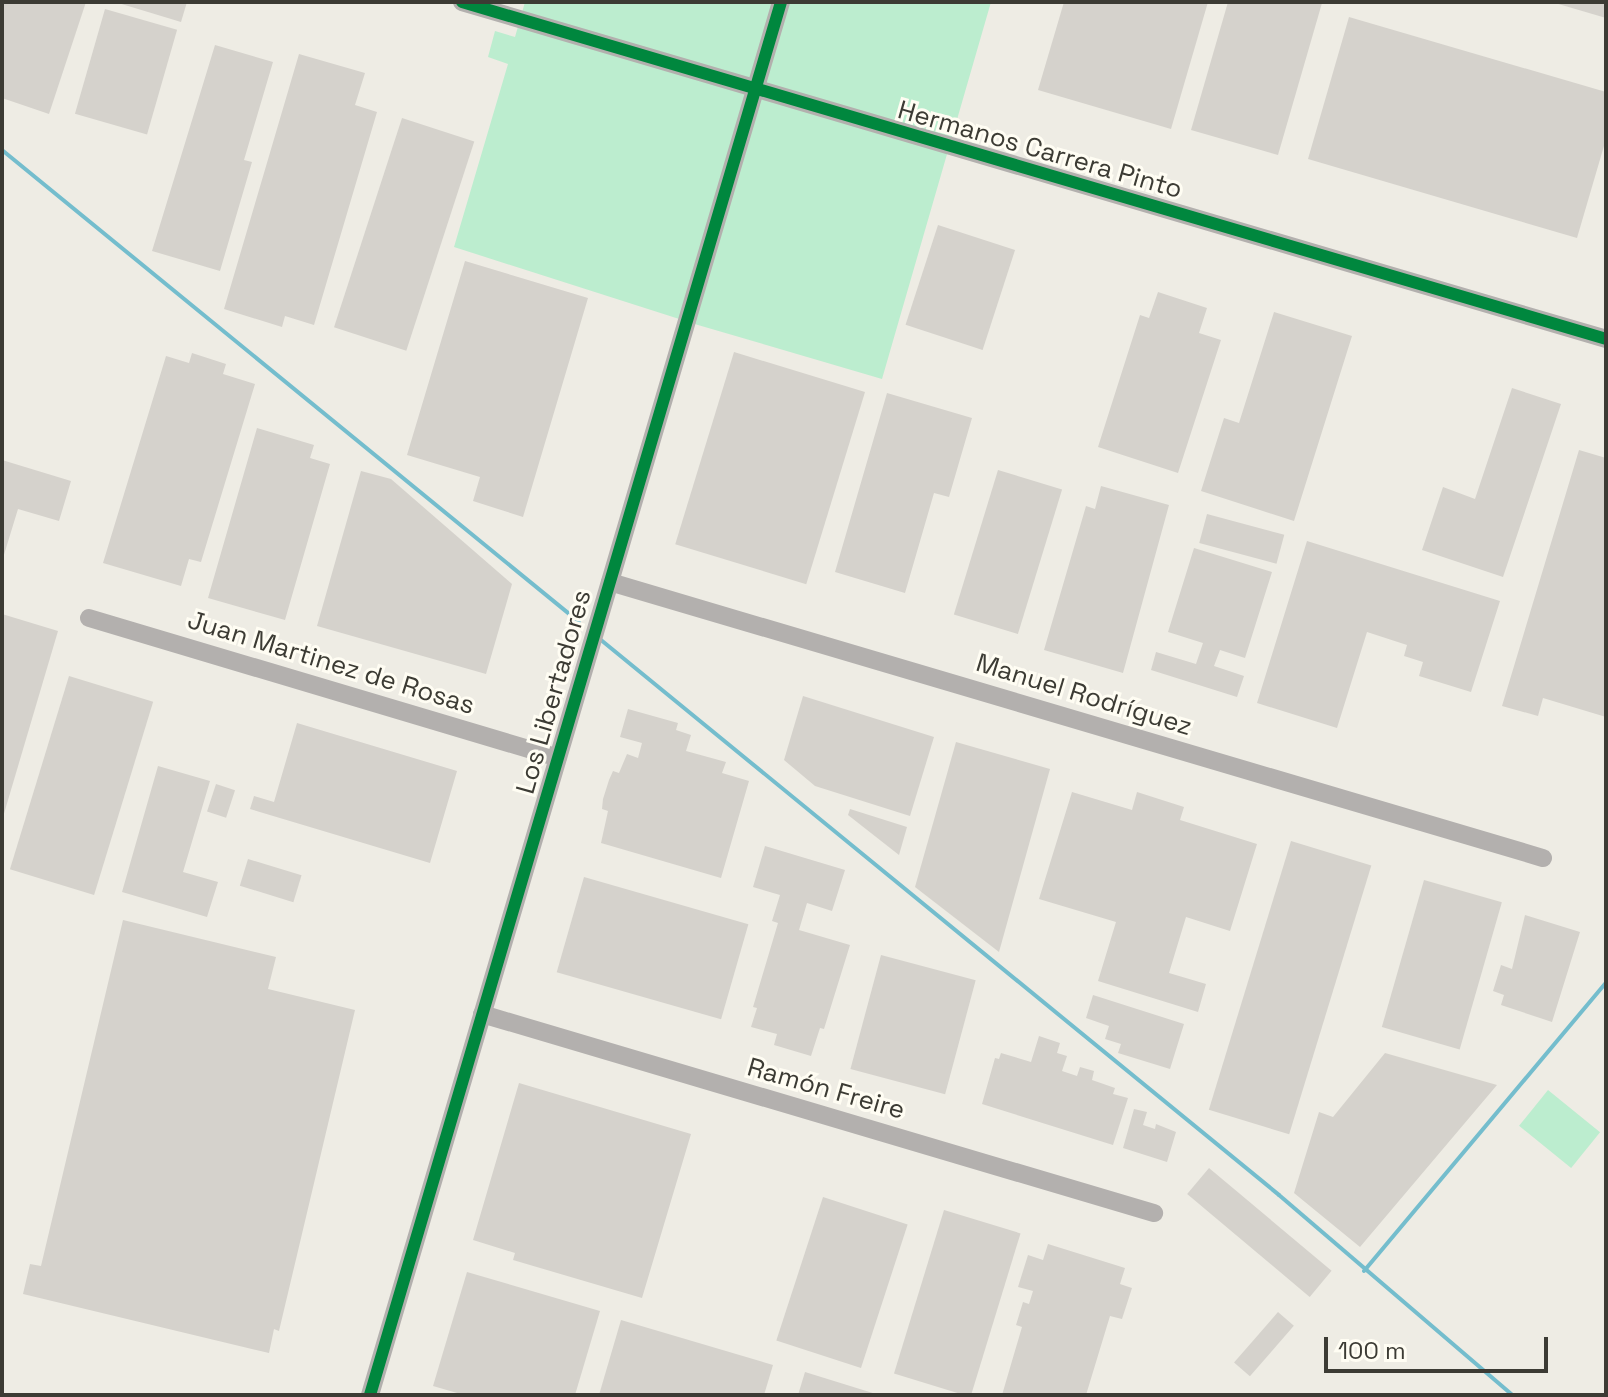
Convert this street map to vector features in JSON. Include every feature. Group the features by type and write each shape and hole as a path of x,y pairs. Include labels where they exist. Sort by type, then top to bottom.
{"street":[{"name":"Hermanos Carrera Pinto","path":"462,2 1606,339"},
{"name":"Los Libertadores","path":"370,1395 781,2"},
{"name":"Manuel Rodríguez","path":"610,582 1543,858"},
{"name":"Juan Martinez de Rosas","path":"89,618 558,758"},
{"name":"Ramón Freire","path":"482,1014 1154,1213"}],"green space":[{"path":"525,2 991,2 882,379 698,325 454,247 508,64 488,57 495,31 515,37"},
{"path":"1548,1090 1600,1132 1571,1168 1519,1126"}],"building":[{"path":"2,2 86,2 49,114 2,98"},
{"path":"115,2 187,2 181,22"},
{"path":"1064,2 1208,2 1171,129 1038,90"},
{"path":"1228,2 1322,3 1278,155 1191,130"},
{"path":"1606,2 1606,18 1555,3"},
{"path":"105,9 177,30 147,134 75,114"},
{"path":"1349,17 1606,92 1606,139 1577,238 1308,159"},
{"path":"215,45 273,62 244,160 252,162 220,271 152,251"},
{"path":"299,54 365,73 355,105 377,112 314,325 285,316 282,327 224,309"},
{"path":"402,118 474,141 406,351 334,327"},
{"path":"938,225 1015,250 983,350 906,325"},
{"path":"465,261 588,298 523,517 473,501 480,477 407,455"},
{"path":"1158,292 1207,308 1199,333 1221,340 1178,473 1098,447 1140,315 1149,318"},
{"path":"1274,312 1352,336 1294,521 1201,491 1224,418 1239,423"},
{"path":"734,352 865,392 806,584 675,544"},
{"path":"192,353 226,364 223,374 255,384 201,562 189,559 181,586 103,563 166,356 189,363"},
{"path":"1512,388 1561,404 1503,577 1422,550 1443,487 1475,499"},
{"path":"887,393 972,418 949,497 934,493 905,593 835,572"},
{"path":"257,428 314,445 310,458 330,464 285,620 208,598"},
{"path":"1579,450 1606,458 1606,717 1543,698 1538,716 1502,706"},
{"path":"2,460 71,481 59,521 18,509 3,558"},
{"path":"998,470 1062,490 1018,634 954,614"},
{"path":"361,471 391,479 512,584 486,674 317,626"},
{"path":"1101,486 1169,505 1123,673 1044,650 1086,506 1095,509"},
{"path":"1207,514 1284,535 1277,564 1199,543"},
{"path":"1307,541 1500,601 1471,692 1419,676 1423,662 1404,656 1407,645 1367,632 1337,728 1257,703"},
{"path":"1194,548 1272,572 1245,658 1220,650 1214,666 1244,676 1237,697 1151,670 1156,652 1196,664 1203,643 1168,632"},
{"path":"2,614 58,631 3,817 2,817"},
{"path":"69,676 153,702 94,895 10,869"},
{"path":"803,696 934,737 910,816 815,786 784,760"},
{"path":"628,709 678,723 676,730 691,735 686,751 726,762 722,773 749,781 721,878 601,843 608,811 602,809 603,799 609,780 613,771 619,773 627,754 638,758 642,743 620,737"},
{"path":"297,723 457,771 430,863 250,809 254,796 274,802"},
{"path":"956,742 1050,769 999,952 915,887"},
{"path":"158,766 210,781 183,872 218,882 207,917 122,892"},
{"path":"216,784 235,790 226,818 207,812"},
{"path":"1072,792 1132,810 1137,792 1184,807 1180,820 1257,844 1230,931 1186,917 1169,973 1206,984 1198,1012 1098,981 1116,922 1039,899"},
{"path":"850,809 907,827 899,855 848,815"},
{"path":"1291,841 1371,866 1289,1134 1209,1110"},
{"path":"765,846 845,870 832,911 807,903 799,930 850,945 824,1029 820,1028 811,1056 774,1045 777,1034 751,1027 757,1008 753,1007 778,923 772,921 780,895 753,887"},
{"path":"248,859 302,875 293,902 240,886"},
{"path":"584,877 748,924 721,1019 557,972"},
{"path":"1424,880 1502,902 1460,1049 1382,1027"},
{"path":"1525,915 1580,932 1552,1022 1501,1005 1504,995 1493,991 1501,965 1512,969"},
{"path":"123,920 276,957 268,989 355,1010 279,1331 274,1329 269,1353 23,1294 30,1264 41,1266"},
{"path":"881,955 976,980 945,1094 850,1069"},
{"path":"1093,995 1184,1024 1170,1069 1118,1053 1121,1044 1105,1039 1109,1026 1086,1018"},
{"path":"1039,1036 1060,1043 1057,1053 1067,1056 1062,1071 1077,1076 1080,1067 1094,1071 1092,1080 1115,1088 1113,1094 1128,1098 1113,1145 982,1104 995,1058 999,1059 1001,1053 1031,1062"},
{"path":"1385,1053 1497,1085 1360,1247 1294,1193 1319,1112 1333,1117"},
{"path":"519,1083 691,1134 642,1298 513,1260 515,1253 473,1240"},
{"path":"1134,1109 1147,1112 1143,1125 1155,1129 1156,1124 1176,1132 1167,1162 1123,1148"},
{"path":"1209,1168 1332,1271 1310,1297 1187,1194"},
{"path":"823,1197 908,1225 861,1368 776,1341"},
{"path":"944,1210 1021,1233 971,1395 894,1374"},
{"path":"1048,1244 1125,1268 1120,1284 1132,1288 1122,1319 1110,1316 1086,1395 1002,1395 1022,1327 1016,1325 1023,1302 1029,1304 1033,1291 1018,1287 1028,1255 1043,1260"},
{"path":"467,1272 600,1311 575,1395 464,1395 433,1386"},
{"path":"1278,1312 1294,1326 1250,1376 1234,1363"},
{"path":"621,1320 773,1365 764,1395 599,1395"},
{"path":"805,1372 876,1394 876,1395 798,1395"}],"waterway":[{"path":"2,150 579,622"},
{"path":"601,640 1279,1195 1512,1395"},
{"path":"1364,1271 1606,983"}],"cycle path":[{"path":"462,2 1606,339"},
{"path":"370,1395 781,2"}]}
